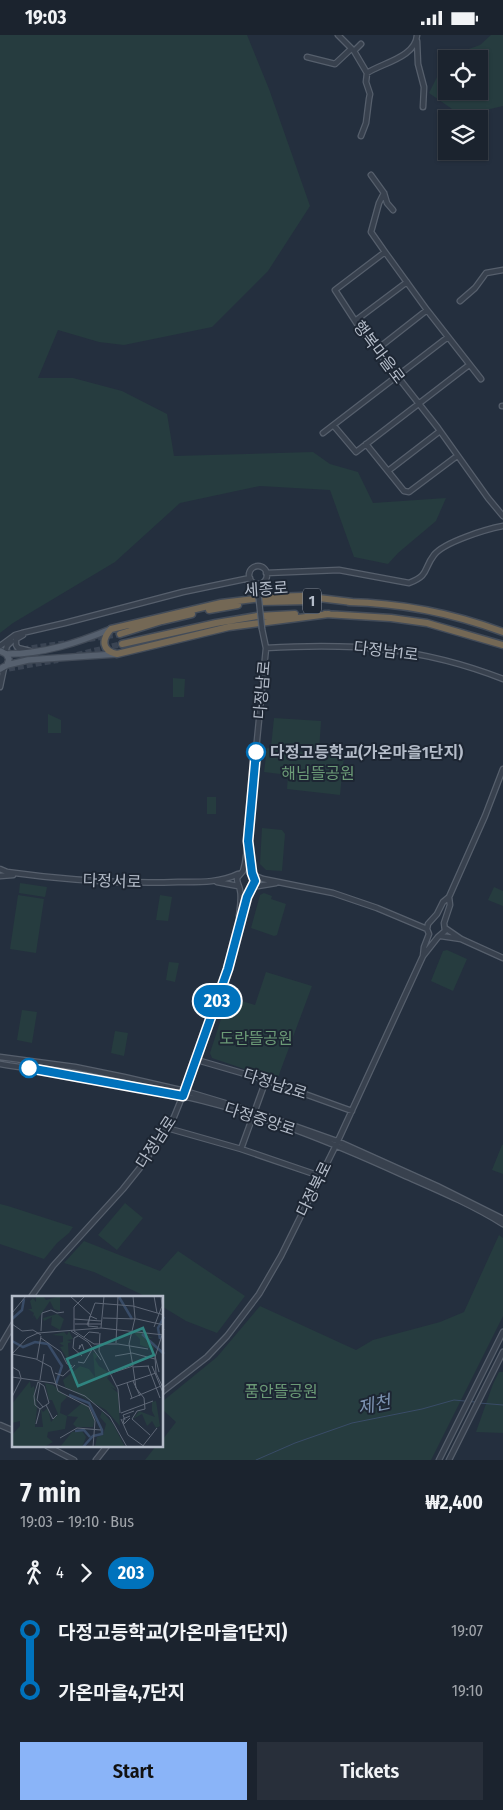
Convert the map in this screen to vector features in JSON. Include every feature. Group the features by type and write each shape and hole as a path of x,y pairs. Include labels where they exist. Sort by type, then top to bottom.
{"highway":[{"path":"329,614 229,627 117,654 106,649 105,636 111,629 221,603 270,597 302,596 352,602"},
{"name":"세종로","path":"120,634 204,611 256,603 305,601 352,602 429,610 469,619 503,632"},
{"name":"세종로","path":"122,644 257,616 329,614 391,618 427,623 503,645"}],"main road":[{"path":"4,653 36,652 77,643 111,629"},
{"path":"4,653 9,659 4,667"},
{"path":"4,667 28,661 117,654"}],"street":[{"path":"338,35 352,50 367,73 366,82 370,94 366,123 361,136"},
{"path":"417,35 418,64 424,87 423,107"},
{"path":"367,73 404,55 417,41"},
{"path":"307,57 335,64 361,44"},
{"path":"371,175 384,193 387,203 394,210"},
{"path":"384,193 371,231 427,310 481,379"},
{"name":"행복마을로","path":"386,252 335,290 376,350 440,431 503,516"},
{"path":"460,301 475,288 486,273 503,270"},
{"path":"355,321 407,282"},
{"path":"376,350 427,310"},
{"path":"324,433 448,337"},
{"path":"334,426 356,452 469,365"},
{"path":"388,471 440,431"},
{"path":"366,444 404,491 409,492 457,455"},
{"path":"266,573 339,570 409,583 419,579 425,573 434,554 447,545 486,529 503,526"},
{"path":"255,567 263,568 266,573 264,581 258,583 250,578 251,570 255,567"},
{"path":"0,646 15,635 183,592 250,578"},
{"name":"다정남로","path":"248,841 266,648 262,629 258,583"},
{"path":"28,632 16,639 16,645 18,648 36,652"},
{"path":"4,653 9,642 23,635"},
{"name":"다정남1로","path":"266,648 329,645 383,648 440,659 503,679"},
{"path":"0,687 4,667"},
{"path":"423,956 431,920 443,902 449,897 503,769"},
{"path":"238,927 241,898 237,882 246,863 248,841"},
{"path":"238,927 251,887 255,881 252,874 248,841"},
{"path":"0,869 22,874"},
{"path":"203,882 229,879 240,873 252,874 263,879 332,893 411,921 439,937 461,939"},
{"path":"0,876 22,874"},
{"name":"다정서로","path":"22,874 110,882 203,882"},
{"path":"203,882 229,883 243,889 280,882"},
{"path":"423,956 439,937 445,925 450,905 449,897"},
{"path":"411,921 439,919 461,939 503,958"},
{"name":"다정남로","path":"31,1296 63,1254 123,1189 143,1164 167,1128 197,1060 228,969 238,927"},
{"name":"다정북로","path":"164,1390 208,1357 246,1312 281,1256 352,1111 423,956"},
{"name":"다정중앙로","path":"0,1057 75,1067 184,1093 254,1114 336,1143 437,1186 503,1219"},
{"name":"다정남2로","path":"197,1060 266,1081 352,1111"},
{"name":"다정중앙로","path":"0,1064 184,1093"},
{"path":"241,1149 266,1081"},
{"path":"167,1128 241,1149 320,1176"},
{"name":"다정중앙로","path":"336,1143 436,1189 503,1224"},
{"path":"1,1344 12,1326"},
{"path":"439,1460 503,1332"},
{"path":"449,1460 503,1352"},
{"path":"0,1425 12,1430"},
{"path":"49,1447 74,1460"},
{"path":"96,1460 106,1447"}],"green space":[{"path":"0,35 247,35 269,89 310,206 268,271 212,327 124,345 99,342 58,330 38,378 73,378 122,391 167,414 174,456 313,452 330,464 358,472 373,503 446,498 436,521 398,553 388,564 354,557 330,490 260,486 180,503 115,562 13,623 0,633"},
{"path":"491,35 503,35 503,106 490,109 452,109 439,100 488,100 488,50 466,50 480,45"},
{"path":"438,75 438,99 429,93"},
{"path":"173,678 185,679 184,697 173,697"},
{"path":"48,714 61,720 61,733 48,733"},
{"path":"274,718 321,721 319,751 271,747"},
{"name":"해님뜰공원","path":"267,748 344,756 340,795 287,789 288,775 264,772"},
{"path":"207,797 216,797 216,814 207,814"},
{"path":"262,828 282,830 285,834 282,871 266,870 260,864"},
{"path":"20,883 47,887 45,897 19,893"},
{"path":"494,887 503,891 503,906 488,900"},
{"path":"264,893 272,896 271,899 286,904 277,935 274,936 251,928 260,895"},
{"path":"18,895 44,899 36,953 10,949"},
{"path":"160,895 172,897 168,921 156,920"},
{"path":"447,950 467,959 453,991 431,981 443,951"},
{"path":"169,962 179,963 175,982 166,980"},
{"name":"도란뜰공원","path":"266,972 312,986 277,1080 212,1058 210,1053 228,997 255,1005"},
{"path":"22,1010 37,1012 32,1043 17,1040"},
{"path":"115,1031 128,1033 124,1056 111,1053"},
{"path":"503,1145 503,1174 492,1170"},
{"path":"125,1203 143,1218 117,1250 98,1235"},
{"path":"0,1204 73,1227 44,1259 0,1244"},
{"name":"품안뜰공원","path":"499,1235 503,1238 503,1316 431,1460 145,1460 155,1447 164,1447 164,1438 176,1422 164,1411 164,1400 217,1357 260,1306 356,1350 373,1340 440,1322 464,1312"},
{"path":"84,1241 160,1271 178,1251 245,1296 217,1333 186,1321 164,1308 164,1296 145,1296 94,1272 64,1263"},
{"path":"499,1372 503,1372 503,1433 476,1432 493,1384"}],"waterway":[{"name":"제천","path":"256,1460 295,1443 352,1423 422,1409 454,1400 475,1402"},
{"name":"제천","path":"479,1403 503,1405"}],"tunnel":[{"path":"89,639 120,634"},
{"path":"5,652 67,643"},
{"path":"77,655 122,644"},
{"path":"0,670 58,660"}],"bus line":[{"name":"203","path":"29,1068 183,1096 228,969 250,888 255,881 252,873 248,841 256,752"}],"place":[{"name":"다정고등학교(가온마을1단지)","path":"256,752"}]}
